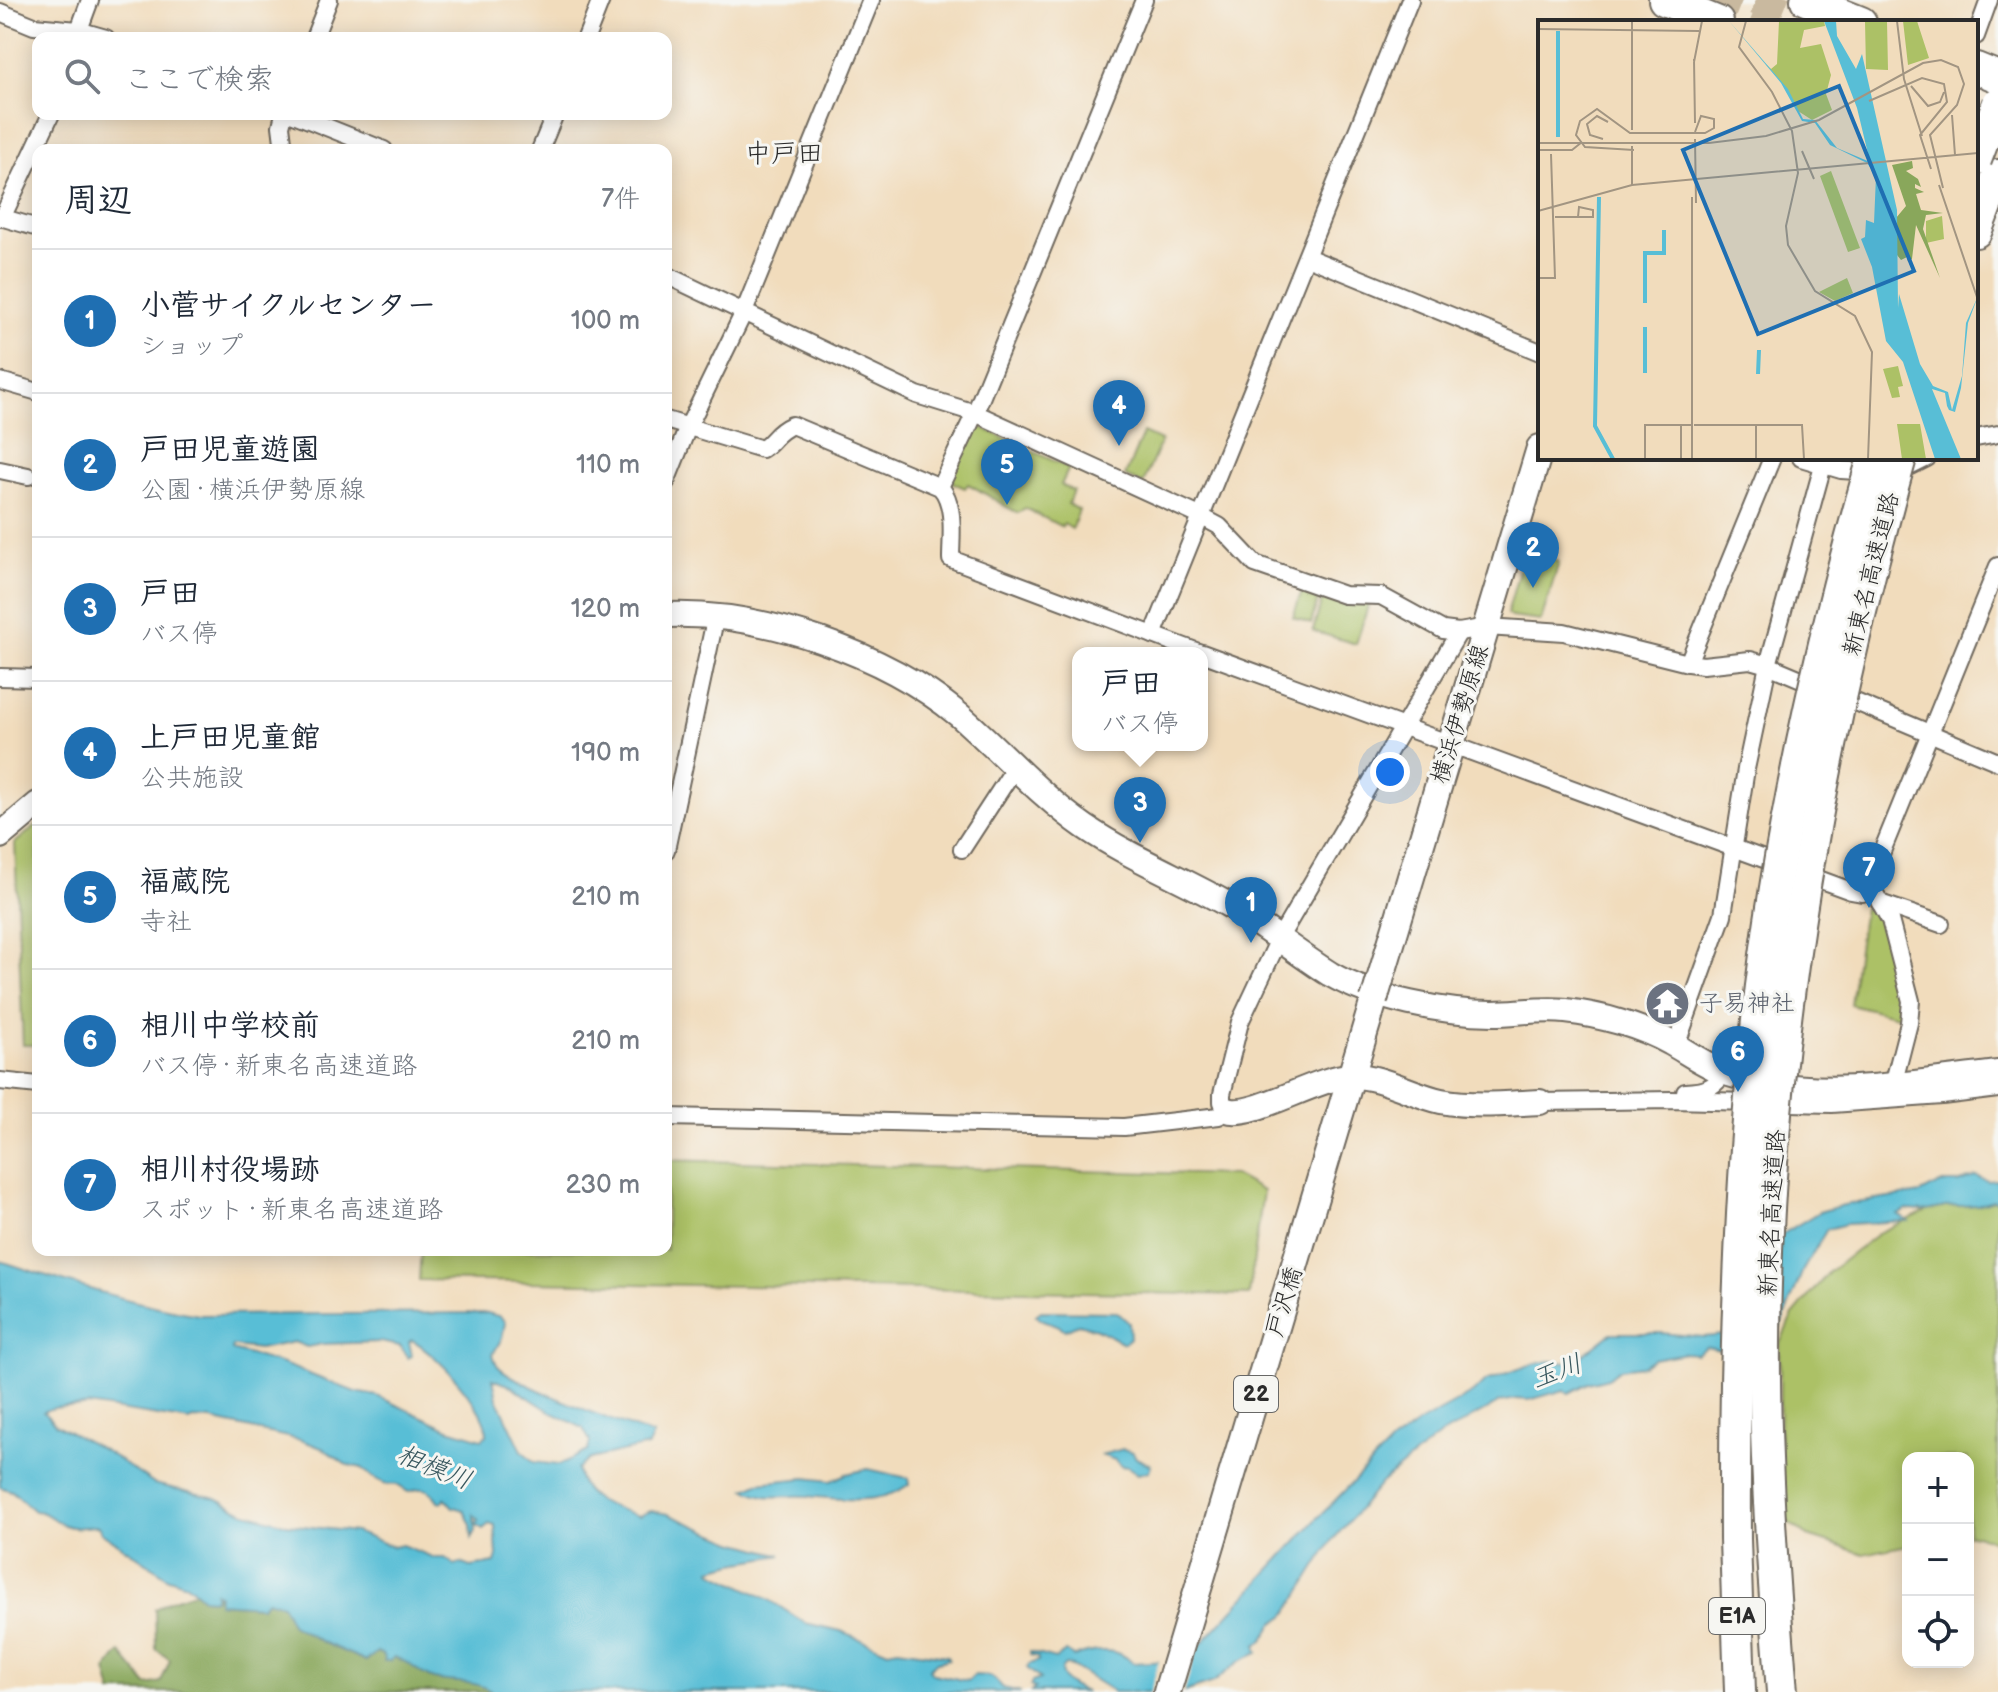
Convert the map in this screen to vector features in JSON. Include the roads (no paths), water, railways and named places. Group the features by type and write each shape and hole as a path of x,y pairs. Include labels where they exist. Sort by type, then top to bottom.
{"highway":[{"path":"1819,2 1857,20"},
{"path":"1676,7 1712,20"},
{"path":"1978,65 1998,68"},
{"path":"1978,66 1998,77"},
{"path":"1978,90 1998,100 1978,155"},
{"path":"1978,109 1998,117"},
{"path":"1978,128 1998,136"},
{"path":"1978,227 1998,175"},
{"name":"新東名高速道路","path":"1740,1692 1735,1539 1735,1354 1746,1145 1758,1018 1773,909 1809,711 1872,460"},
{"name":"新東名高速道路","path":"1782,1692 1768,1497 1765,1377 1768,1248 1785,1034 1799,924 1833,733 1858,619 1900,460"}],"main road":[{"name":"横浜伊勢原線","path":"1348,1086 1538,455"},
{"name":"戸沢橋","path":"1167,1692 1348,1086"}],"street":[{"path":"78,32 90,0"},
{"path":"316,32 329,0"},
{"path":"588,32 601,0"},
{"path":"672,467 744,312 871,0"},
{"path":"940,487 975,413 1144,0"},
{"path":"1153,635 1410,0"},
{"path":"1978,30 1989,0"},
{"path":"0,12 34,26 66,32"},
{"path":"38,144 48,120"},
{"path":"282,120 283,144"},
{"path":"309,120 369,144"},
{"path":"542,144 552,120"},
{"path":"32,158 1,218 32,226"},
{"path":"1307,257 1538,351"},
{"path":"672,278 917,395 975,413 1202,517 1219,526 1255,564 1344,595 1381,596 1397,602 1433,625 1459,632 1487,627 1564,632 1688,663 1703,665 1750,660 1835,692 1929,735 1998,762"},
{"path":"10,381 32,390"},
{"path":"672,422 762,449 778,431 792,425 940,487 944,490 951,518 951,559 1185,647"},
{"path":"1978,438 1998,434"},
{"path":"1688,663 1771,460"},
{"path":"1676,1046 1723,915 1746,769 1768,665 1824,462 1841,470 1881,472 1911,466 1923,460"},
{"path":"0,470 28,476"},
{"path":"1893,1085 1909,1023 1911,1001 1890,920 1872,888 1874,871 1998,566"},
{"path":"672,615 716,615 753,622 834,645 897,673 956,713 1087,828 1229,905 1346,982 1411,1002 1460,1012 1566,1011 1638,1028 1725,1073 1792,1088 1843,1090 1998,1073"},
{"path":"672,822 716,615"},
{"path":"1223,1113 1222,1094 1236,1037 1256,984 1280,937 1459,632"},
{"path":"1208,656 1851,891 1862,893 1872,888"},
{"path":"0,677 32,678"},
{"path":"962,849 970,828 1016,766"},
{"path":"0,836 32,809"},
{"path":"1880,903 1941,924"},
{"path":"1540,1102 1587,1094 1704,1091 1714,1087 1725,1073"},
{"path":"0,1081 32,1084"},
{"path":"672,1117 1124,1127 1251,1109 1318,1082 1474,1104 1672,1100 1832,1104 1998,1089"}],"water":[{"name":"玉川","path":"1976,1176 1988,1181 1998,1180 1998,1202 1993,1200 1927,1211 1907,1210 1898,1215 1908,1221 1846,1224 1827,1229 1803,1270 1776,1338 1724,1351 1706,1347 1696,1354 1653,1359 1642,1366 1620,1369 1608,1378 1588,1383 1569,1393 1564,1390 1529,1400 1500,1402 1435,1439 1381,1483 1332,1541 1286,1615 1273,1624 1263,1641 1256,1645 1258,1653 1240,1661 1214,1682 1184,1692 1114,1692 1072,1666 1065,1665 1061,1670 1066,1681 1086,1692 1031,1692 1035,1688 1030,1686 1032,1682 1040,1679 1027,1668 1038,1661 1030,1652 1055,1659 1066,1652 1074,1657 1105,1651 1120,1654 1133,1663 1186,1660 1391,1443 1419,1423 1473,1393 1485,1381 1533,1364 1551,1361 1565,1363 1580,1357 1611,1333 1724,1335 1781,1235 1819,1212 1921,1193 1941,1183 1958,1183"},
{"name":"相模川","path":"0,1261 124,1299 199,1315 488,1313 501,1317 505,1323 502,1338 493,1354 497,1365 508,1374 571,1404 653,1435 648,1446 590,1459 577,1469 585,1489 600,1502 639,1516 651,1511 668,1514 734,1542 782,1555 712,1569 805,1623 841,1631 888,1651 898,1649 947,1656 949,1659 937,1662 929,1669 933,1674 968,1681 974,1675 988,1676 1003,1688 1021,1692 492,1692 471,1683 434,1679 394,1657 384,1661 383,1655 377,1652 366,1661 292,1625 282,1605 267,1600 261,1606 218,1603 219,1595 215,1592 215,1599 203,1598 187,1584 169,1578 101,1532 98,1526 77,1528 64,1525 34,1511 12,1491 0,1487","holes":["412,1340 446,1368 479,1410 487,1435 482,1439 449,1429 377,1396 355,1392 283,1364 232,1350 233,1346 259,1349 294,1342 307,1347 380,1342 400,1346 408,1358 412,1356 409,1342","493,1379 511,1386 583,1428 590,1441 588,1451 559,1465 534,1462 522,1451 497,1398","82,1406 189,1421 211,1420 301,1440 324,1449 345,1464 362,1468 386,1484 397,1485 408,1492 424,1489 438,1501 443,1502 445,1498 453,1507 464,1510 471,1525 472,1538 476,1531 474,1515 478,1519 477,1525 483,1529 489,1524 495,1526 495,1563 471,1567 461,1563 455,1565 445,1558 435,1558 402,1545 394,1547 355,1532 286,1524 243,1512 216,1498 154,1484 107,1452 56,1425 43,1412 53,1408"]},
{"path":"1041,1311 1117,1312 1129,1323 1130,1338 1124,1343 1097,1329 1078,1324 1065,1330 1036,1315"},
{"path":"1123,1449 1151,1465 1149,1471 1138,1474 1101,1455"},
{"path":"868,1469 908,1478 909,1484 886,1496 860,1499 768,1496 746,1489 758,1483 805,1478 831,1481"}],"tunnel":[{"path":"1710,0 1759,20"},
{"path":"1756,0 1806,20"}],"place":[{"name":"上戸田児童館","path":"1119,446"},
{"name":"福蔵院","path":"1007,505"},
{"name":"戸田児童遊園","path":"1533,588"},
{"name":"戸田","path":"1140,843"},
{"name":"相川村役場跡","path":"1869,908"},
{"name":"小菅サイクルセンター","path":"1251,943"},
{"name":"子易神社","path":"1668,1003"},
{"name":"相川中学校前","path":"1738,1092"}],"district":[{"name":"中戸田","path":"784,154"}]}
